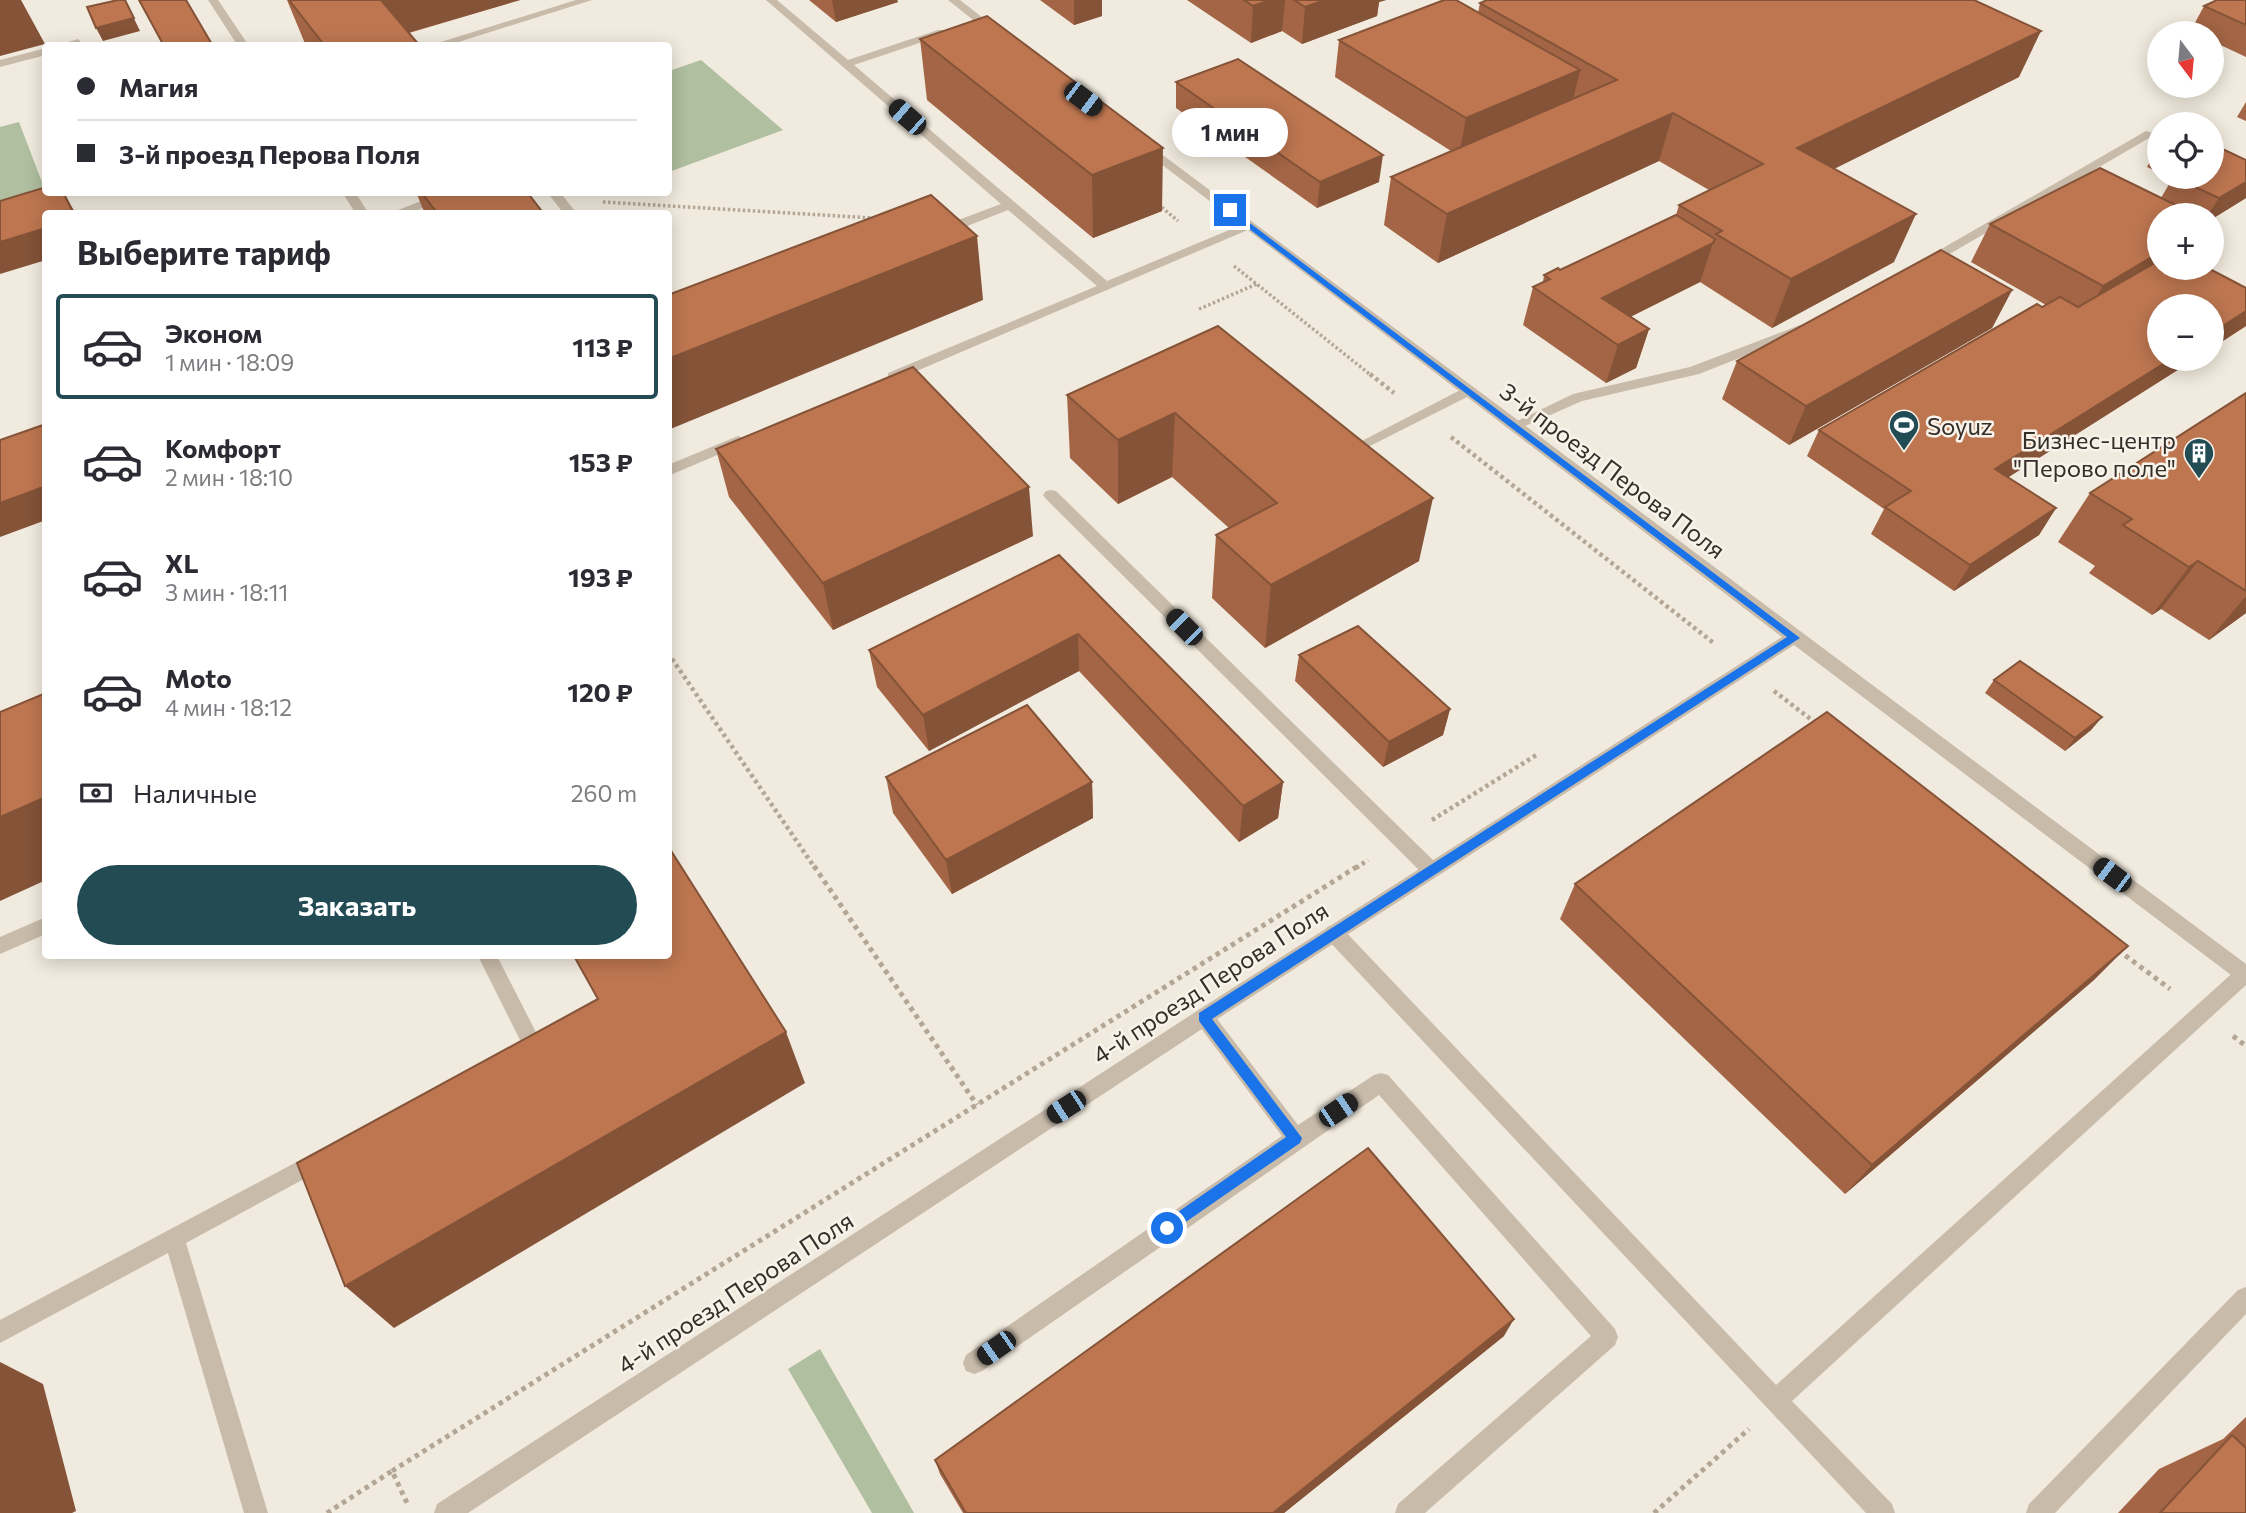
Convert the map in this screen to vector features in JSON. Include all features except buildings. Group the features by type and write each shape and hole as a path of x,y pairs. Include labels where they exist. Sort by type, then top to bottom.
{"street":[{"path":"213,0 241,42"},
{"path":"446,42 587,0"},
{"path":"771,0 1106,287"},
{"path":"953,0 968,23 1011,44"},
{"path":"846,64 968,23"},
{"path":"0,64 42,52"},
{"name":"3-й проезд Перова Поля","path":"1131,135 1794,638 2246,974"},
{"path":"1914,269 2147,136"},
{"path":"405,210 446,196"},
{"path":"556,196 568,210"},
{"path":"924,238 1010,205"},
{"path":"874,384 1251,226"},
{"path":"1516,425 1578,397 1694,371 1819,321"},
{"path":"1360,445 1470,390"},
{"path":"672,469 746,438"},
{"path":"1051,495 1431,870"},
{"name":"4-й проезд Перова Поля","path":"446,1513 1204,1017 1794,638"},
{"path":"0,946 42,927"},
{"path":"1334,933 1883,1513"},
{"path":"489,959 533,1046 497,1065"},
{"path":"1775,1401 2246,974"},
{"path":"1204,1017 1296,1138"},
{"path":"974,1363 1296,1138 1381,1082 1607,1337 1407,1513"},
{"path":"0,1332 341,1148"},
{"path":"174,1238 256,1513"},
{"path":"2038,1513 2246,1298"}],"path":[{"path":"556,196 878,219"},
{"path":"1155,202 1715,643 1744,669"},
{"path":"1199,309 1257,284"},
{"path":"1703,651 1715,643"},
{"path":"672,659 977,1105"},
{"path":"1771,689 1826,731"},
{"path":"327,1513 1540,753"},
{"path":"2114,947 2246,1046"},
{"path":"1654,1513 1750,1428"},
{"path":"392,1471 411,1513"}],"green space":[{"path":"701,60 783,130 672,171 672,70"},
{"path":"19,122 42,182 42,191 0,203 0,127"},
{"path":"820,1349 914,1513 872,1513 788,1369"}],"place":[{"name":"Soyuz","path":"1904,452"},
{"name":"Бизнес-центр \"Перово поле\"","path":"2199,480"}],"route":[{"path":"1167,1228 1296,1138 1204,1017 1794,638 1230,210"}]}
